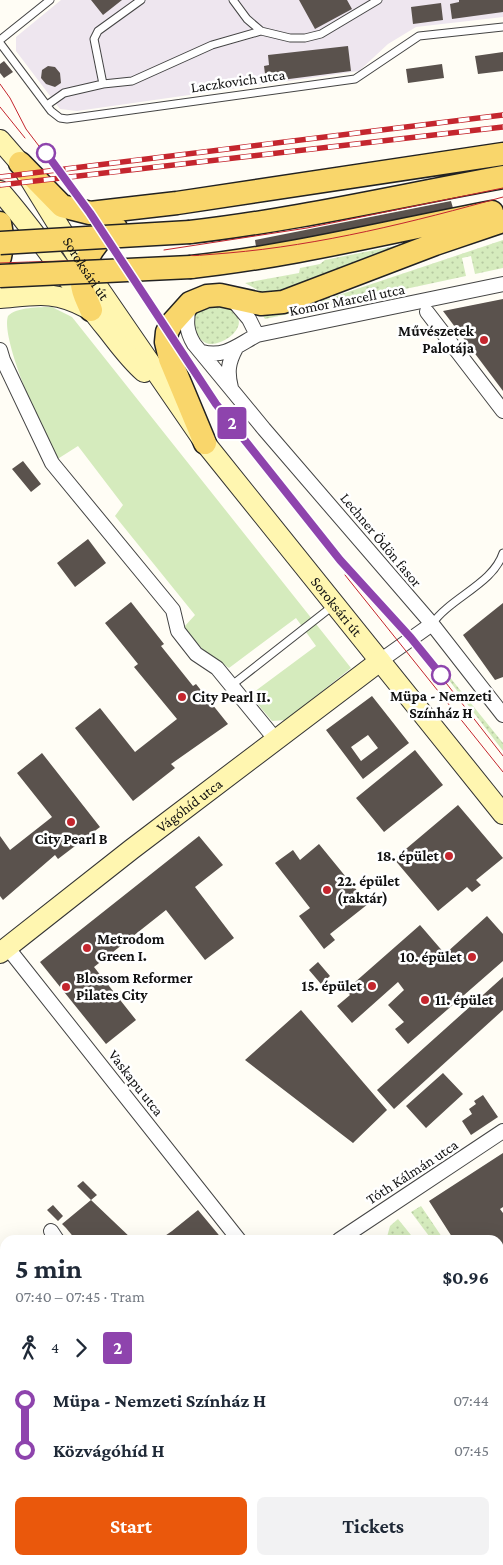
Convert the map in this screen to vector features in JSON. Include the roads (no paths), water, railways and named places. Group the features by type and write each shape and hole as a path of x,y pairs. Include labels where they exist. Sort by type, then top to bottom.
{"main road":[{"name":"Soroksári út","path":"0,140 20,163 84,267 205,443 503,814"},
{"path":"20,163 62,206 82,212 109,211 177,202 503,154"},
{"path":"0,243 190,232 299,217 503,177"},
{"name":"Soroksári út","path":"0,191 17,210 91,310 134,363 173,398"},
{"path":"91,310 82,285 84,267 94,248 112,230 177,202"},
{"path":"0,276 191,267 252,260 296,253 503,210"},
{"path":"205,443 170,359 166,342 167,332 172,323 190,303 207,296 230,296 261,304 284,302 435,244 503,221"},
{"path":"0,223 3,241 0,257"},
{"path":"0,298 58,295 69,298 91,310"},
{"name":"Vágóhíd utca","path":"3,947 380,662"}],"street":[{"name":"Komor Marcell utca","path":"202,352 212,355 236,348 257,335 503,284"},
{"path":"230,296 249,319 257,335"},
{"name":"Lechner Ödön fasor","path":"190,303 186,321 188,333 194,344 231,390 432,624 503,715"},
{"path":"427,312 503,411"},
{"path":"231,390 228,373 230,360 236,348"},
{"path":"0,350 6,368 52,463 173,610 178,631 196,654 217,668 276,740"},
{"path":"380,662 432,624"},
{"name":"Vaskapu utca","path":"3,947 235,1235"},
{"name":"Tóth Kálmán utca","path":"347,1235 503,1131"}],"lane":[{"name":"Laczkovich utca","path":"50,0 0,42 47,106 60,118 84,117 356,79 419,36 503,27"},
{"path":"103,84 94,39 98,31 141,0"},
{"path":"233,0 247,19 261,31 290,38 305,38 321,34 378,0"},
{"path":"47,106 64,93 103,84 132,81 212,45 261,31"},
{"path":"432,624 444,608 494,571 503,554"},
{"path":"494,571 503,570"},
{"path":"232,685 334,605"}],"tram line":[{"path":"0,84 10,98 26,129 90,213 216,404 340,560 411,638 503,756"},
{"path":"0,107 25,138"},
{"name":"2","path":"46,153 90,213 216,404 340,560 411,638 441,675"},
{"path":"164,250 307,228 503,188"},
{"path":"0,263 171,257 263,249 367,231 503,197"},
{"path":"345,575 503,772"}],"railway":[{"path":"0,177 503,115"},
{"path":"0,185 503,127"}],"place":[{"name":"Művészetek Palotája","path":"484,340"},
{"name":"Müpa - Nemzeti Színház H","path":"441,675"},
{"name":"City Pearl II.","path":"182,697"},
{"name":"City Pearl B","path":"71,822"},
{"name":"18. épület","path":"449,856"},
{"name":"22. épület (raktár)","path":"327,890"},
{"name":"Metrodom Green I.","path":"87,948"},
{"name":"10. épület","path":"472,957"},
{"name":"15. épület","path":"372,986"},
{"name":"Blossom Reformer Pilates City","path":"66,987"},
{"name":"11. épület","path":"425,1000"}]}
